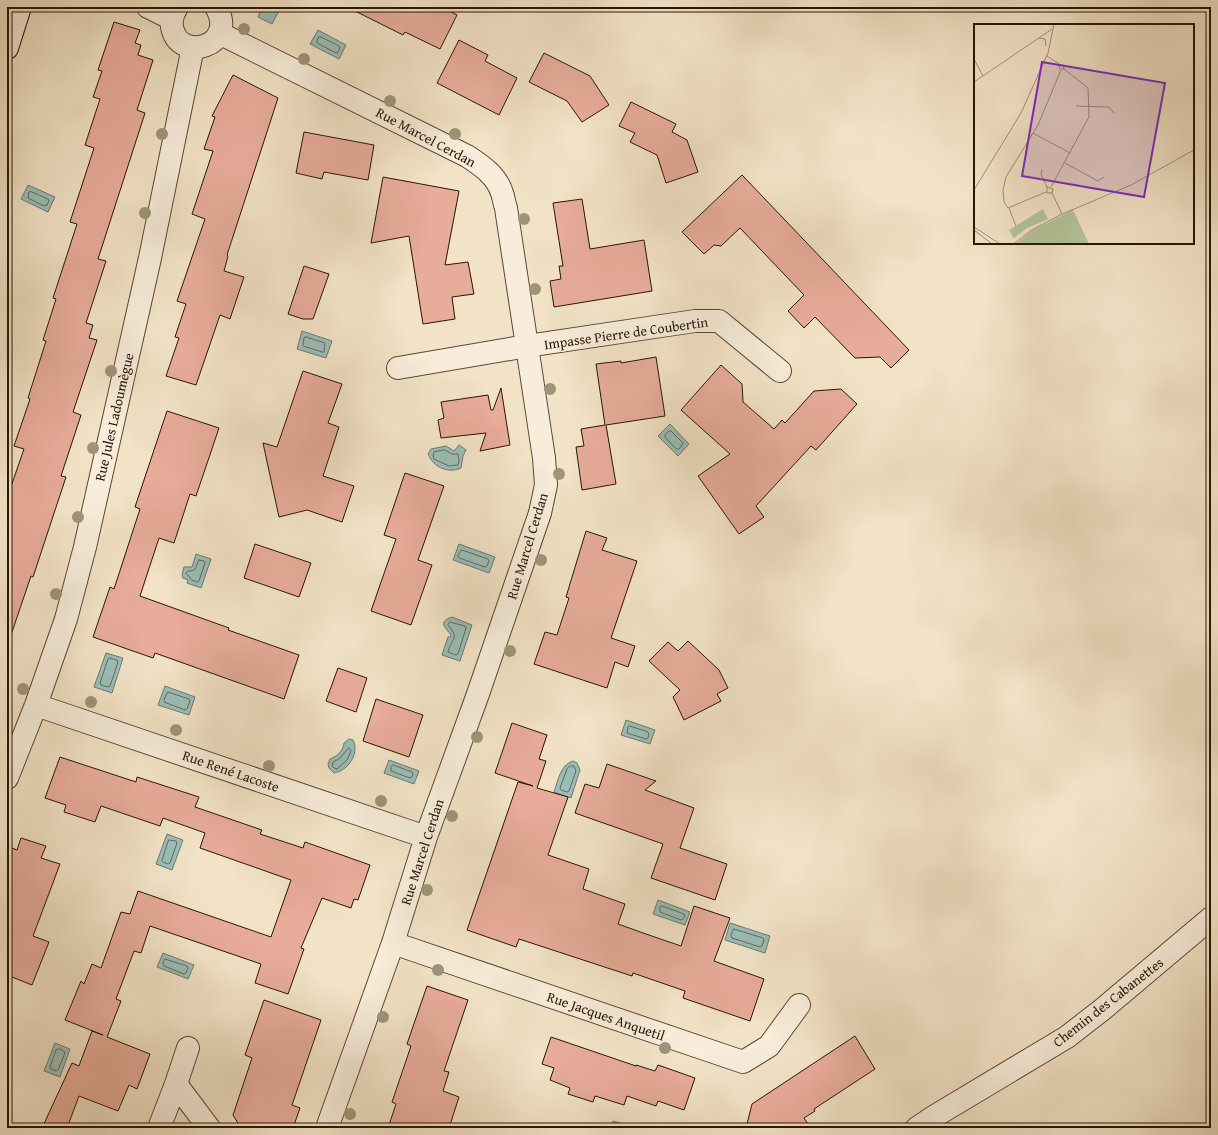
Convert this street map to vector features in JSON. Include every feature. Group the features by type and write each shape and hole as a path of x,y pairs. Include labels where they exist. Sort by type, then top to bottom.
{"street":[{"path":"7,48 20,7"},
{"path":"148,7 175,13 171,22 173,32 178,40 186,46 193,47 206,46 214,41 220,33 222,24 220,14 216,7"},
{"name":"Rue Marcel Cerdan","path":"220,33 467,156 483,167 493,178 502,191 544,458 546,484 540,513 478,694 426,837 393,943 327,1128"},
{"name":"Rue Jules Ladoumègue","path":"7,778 36,705 66,619 85,547 150,258 193,47"},
{"name":"Impasse Pierre de Coubertin","path":"398,368 527,346 695,321 719,321 780,371"},
{"name":"Rue René Lacoste","path":"36,705 426,837"},
{"name":"Chemin des Cabanettes","path":"917,1128 1067,1037 1103,1009 1211,918"},
{"name":"Rue Jacques Anquetil","path":"393,943 743,1062 769,1046 799,1005"},
{"path":"159,1128 188,1048"},
{"path":"176,1084 209,1128"}],"water":[{"path":"262,7 281,7 272,24 258,17"},
{"path":"318,30 346,45 339,59 310,44"},
{"path":"28,185 55,197 48,212 21,199"},
{"path":"302,331 332,341 326,358 297,349"},
{"path":"670,424 689,444 678,456 658,436"},
{"path":"459,445 466,450 463,456 461,468 456,470 446,470 437,466 430,459 428,454 431,449 446,446 454,451"},
{"path":"459,544 495,557 489,573 453,560"},
{"path":"196,554 211,559 201,588 187,583 188,580 183,578 182,575 184,567 192,567"},
{"path":"452,617 472,625 460,661 442,655 448,637 451,635 445,628 444,623 447,619"},
{"path":"106,653 123,658 112,693 94,687"},
{"path":"165,686 195,697 189,715 158,705"},
{"path":"626,720 655,730 650,744 621,735"},
{"path":"349,739 353,740 355,745 354,756 344,769 334,773 329,768 328,764 330,759 340,753 344,743"},
{"path":"389,760 419,771 414,784 384,773"},
{"path":"573,761 577,763 580,770 571,798 554,792 562,770"},
{"path":"167,834 183,840 172,870 156,864"},
{"path":"658,900 690,912 685,925 653,914"},
{"path":"730,923 770,936 765,953 725,940"},
{"path":"163,953 194,965 188,979 157,967"},
{"path":"55,1043 70,1049 60,1077 44,1071"},
{"path":"613,1121 635,1128 611,1128"}],"building":[{"path":"347,7 442,7 457,15 440,49 405,32 403,35"},
{"path":"114,22 140,30 135,43 141,45 138,55 153,60 137,110 145,113 98,259 106,261 86,323 93,325 89,338 97,340 73,412 81,415 61,476 66,477 33,577 31,576 11,635 7,634 7,498 24,449 14,446 30,399 28,398 46,341 43,340 56,299 53,298 77,224 70,222 94,148 85,145 100,99 93,97 102,71 98,70"},
{"path":"459,40 488,55 485,61 517,78 499,115 437,83"},
{"path":"544,53 590,76 609,105 582,122 567,101 529,82"},
{"path":"233,75 278,98 227,255 224,271 244,277 230,319 220,315 196,385 166,376 179,338 175,337 186,304 177,301 205,219 192,214 213,151 204,149 215,117 212,116"},
{"path":"631,102 676,124 672,132 687,140 698,172 666,183 657,155 630,142 635,133 619,126"},
{"path":"304,132 374,145 368,180 324,172 322,179 296,173"},
{"path":"742,175 909,350 891,368 880,357 855,358 815,317 804,328 788,311 804,295 740,228 721,246 714,245 704,254 682,232"},
{"path":"383,177 459,191 445,265 468,262 474,294 452,297 455,319 423,324 409,236 371,243"},
{"path":"582,199 590,249 644,240 652,291 554,307 550,281 561,279 559,266 563,266 553,203"},
{"path":"304,266 329,274 313,319 303,319 288,314"},
{"path":"656,357 665,416 606,425 616,484 582,490 576,447 584,446 581,429 605,425 596,364 621,361 621,363"},
{"path":"721,365 742,384 743,402 774,429 782,420 785,423 814,391 841,389 857,404 816,450 811,446 756,506 764,517 739,534 698,476 730,454 681,410"},
{"path":"303,371 342,384 328,423 339,427 323,476 354,486 342,522 307,510 279,517 263,443 277,447"},
{"path":"501,388 510,445 480,451 486,433 441,438 438,420 444,418 441,402 488,395 491,410 493,410"},
{"path":"167,411 219,428 196,496 190,494 174,543 159,538 140,596 229,628 228,630 299,655 284,699 155,653 153,658 93,637 110,587 114,589 140,509 135,507"},
{"path":"405,473 444,486 418,560 432,565 411,625 371,611 396,539 384,535"},
{"path":"586,531 607,538 602,550 637,561 611,638 635,646 628,667 615,662 607,688 534,664 545,632 557,635 569,598 566,597"},
{"path":"255,544 311,563 299,597 244,578"},
{"path":"688,641 719,670 728,688 717,694 721,701 684,720 673,697 680,690 649,661 668,642 678,651"},
{"path":"338,668 367,678 356,712 326,701"},
{"path":"376,699 423,715 409,757 363,741"},
{"path":"512,723 547,735 539,759 546,761 537,788 568,797 548,855 589,869 583,889 625,904 618,924 646,934 681,946 694,906 730,918 714,961 764,979 750,1021 683,998 685,991 633,973 632,976 519,939 516,947 467,930 518,782 533,786 495,773"},
{"path":"60,757 136,782 137,777 199,797 195,807 262,830 260,834 303,848 305,842 370,865 358,900 354,899 351,908 322,898 301,948 304,949 288,994 255,983 261,964 150,926 141,953 134,951 116,999 121,1001 107,1037 150,1054 137,1089 129,1085 118,1111 79,1096 67,1128 42,1128 72,1063 79,1066 92,1031 103,1035 65,1020 81,981 84,984 92,964 101,968 121,912 130,914 138,891 271,937 291,880 200,848 205,833 163,818 160,826 101,806 95,822 64,812 66,805 45,798"},
{"path":"607,764 656,781 645,790 694,808 680,848 727,864 715,900 651,878 663,844 575,813 585,784 599,788"},
{"path":"21,838 46,846 41,858 60,864 33,936 49,942 32,985 7,975 7,846 17,850"},
{"path":"427,986 468,1000 444,1071 449,1072 443,1091 459,1097 449,1128 388,1128 396,1104 392,1102 411,1046 407,1044"},
{"path":"264,1000 321,1020 292,1105 300,1108 293,1128 241,1128 233,1115 252,1058 245,1055"},
{"path":"855,1036 875,1069 814,1109 815,1111 804,1118 811,1128 746,1128 752,1104"},
{"path":"551,1037 636,1066 655,1071 658,1065 695,1078 684,1110 658,1101 656,1106 627,1096 624,1105 595,1096 593,1102 568,1094 570,1088 550,1080 554,1068 542,1064"}]}
